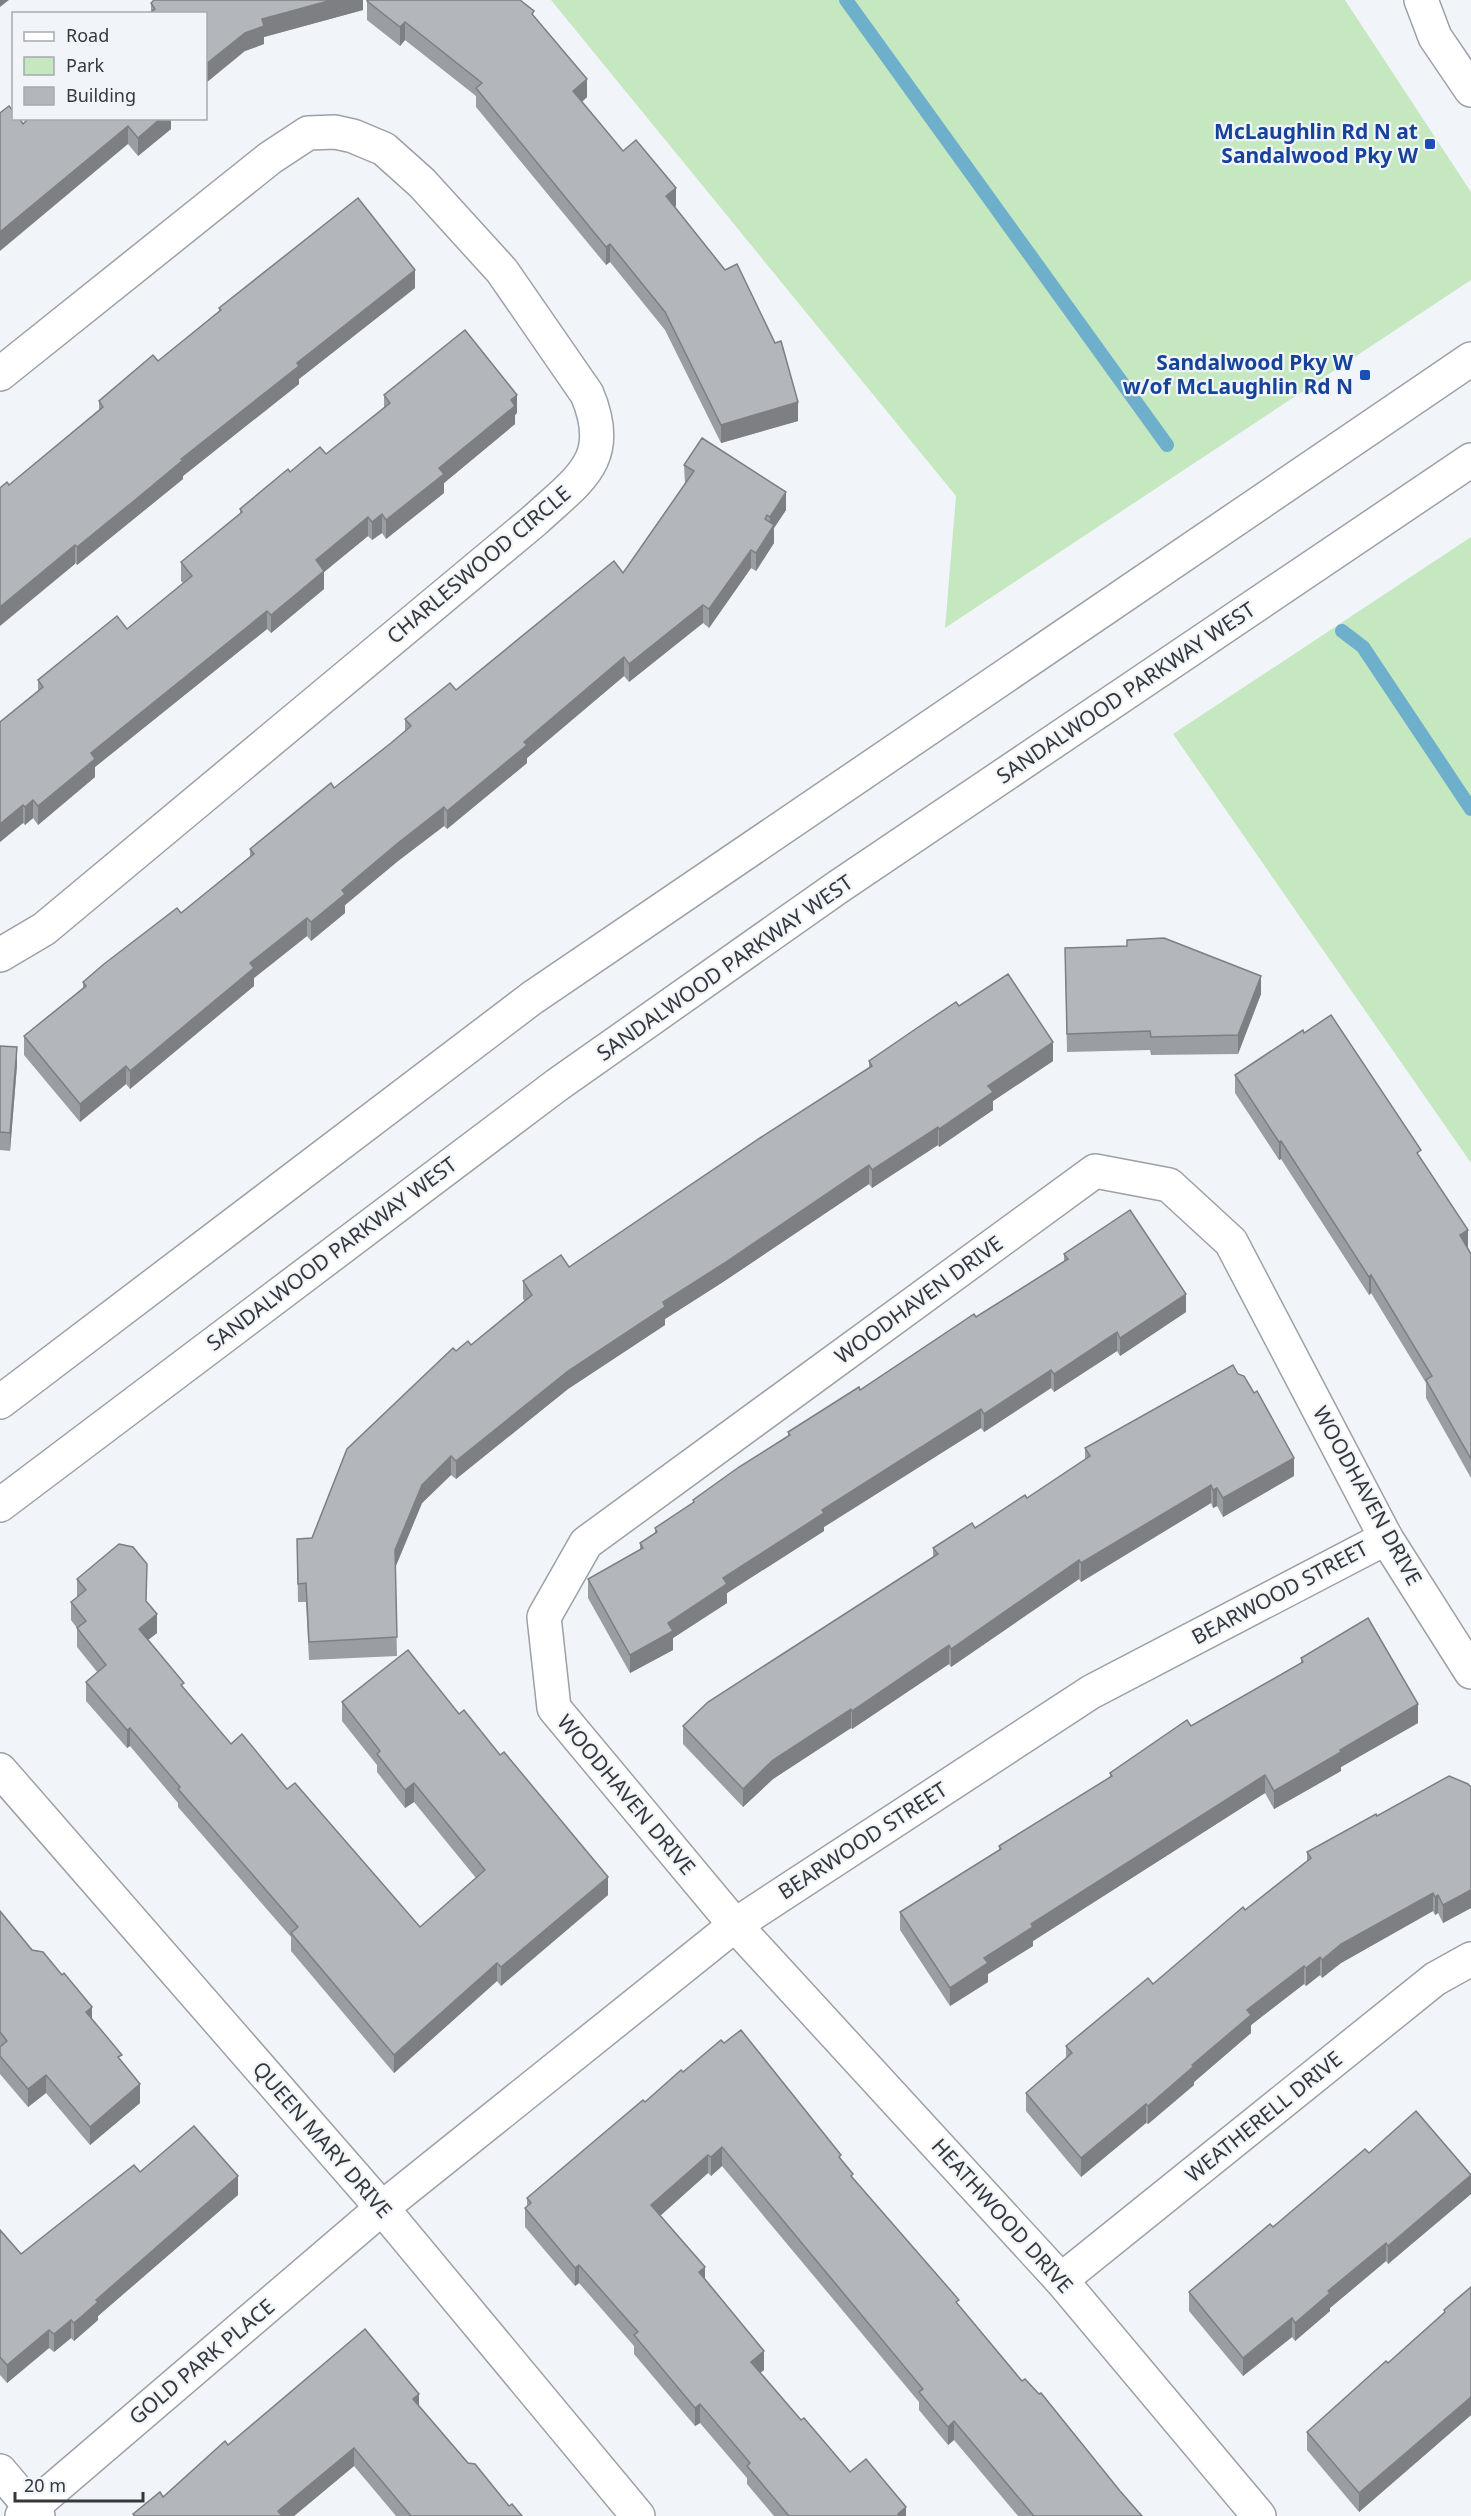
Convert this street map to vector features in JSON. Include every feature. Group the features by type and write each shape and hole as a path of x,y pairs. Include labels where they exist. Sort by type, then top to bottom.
{"street":[{"path":"1420,0 1435,37 1471,90"},
{"name":"CHARLESWOOD CIRCLE","path":"0,374 270,158 308,133 335,132 354,136 384,149 422,183 502,271 587,394 596,416 598,436 593,461 575,483 535,520 44,929 0,955"},
{"path":"0,1402 532,998 1471,359"},
{"name":"SANDALWOOD PARKWAY WEST","path":"0,1505 557,1085 838,887 1471,460"},
{"name":"WOODHAVEN DRIVE","path":"735,1925 554,1708 544,1617 586,1544 1095,1171 1169,1185 1231,1242 1386,1538 1471,1672"},
{"name":"BEARWOOD STREET","path":"382,2208 735,1925 1091,1692 1386,1538"},
{"name":"QUEEN MARY DRIVE","path":"0,1770 382,2208 638,2516"},
{"name":"HEATHWOOD DRIVE","path":"735,1925 1061,2280 1259,2516"},
{"name":"WEATHERELL DRIVE","path":"1061,2280 1435,1979 1471,1959"},
{"name":"GOLD PARK PLACE","path":"31,2513 382,2208"},
{"path":"0,2471 31,2513"}],"green space":[{"path":"551,0 1345,0 1471,192 1471,280 945,628 956,496"},
{"path":"1471,537 1471,1163 1173,734"}],"building":[{"path":"154,0 332,0 262,19 264,26 245,33 207,63 207,12 151,12 155,9 151,3"},
{"path":"368,0 520,0 534,11 532,14 587,79 573,91 623,151 636,140 676,188 666,196 725,270 737,264 775,343 781,341 798,402 721,425 665,312 610,244 606,247 476,88 482,83 405,22 400,27"},
{"path":"9,106 12,110 12,120 20,120 23,124 27,120 159,120 138,138 128,126 0,232 0,113"},
{"path":"358,198 415,270 297,363 299,366 0,607 0,488 7,482 9,485 103,407 99,401 153,355 158,361 221,310 219,308"},
{"path":"465,330 517,395 511,400 515,406 439,468 444,474 386,520 382,514 372,522 368,517 316,560 324,571 271,615 267,611 91,753 95,759 38,806 33,800 25,807 23,805 0,824 0,722 43,687 38,680 117,616 127,629 192,576 181,562 242,512 240,509 288,469 290,472 320,447 326,454 390,403 384,395"},
{"path":"702,438 786,492 770,517 767,515 765,519 774,525 756,553 751,550 709,609 703,605 629,664 624,657 524,742 527,745 447,811 444,807 398,843 342,890 345,894 311,922 307,918 250,963 254,968 130,1071 126,1066 80,1104 24,1036 86,986 83,982 104,964 177,908 181,913 254,854 250,849 331,783 334,788 391,743 411,726 405,719 450,683 456,690 614,561 623,573 694,471 684,465"},
{"path":"1164,938 1261,976 1238,1035 1151,1037 1150,1031 1067,1034 1065,948 1127,946 1127,940"},
{"path":"1008,974 1053,1042 988,1086 993,1092 939,1129 938,1127 872,1170 869,1165 663,1302 665,1307 568,1371 456,1461 451,1456 422,1485 395,1550 397,1637 309,1642 306,1583 298,1584 297,1539 312,1538 347,1449 453,1348 456,1351 468,1341 471,1345 532,1295 523,1281 561,1255 569,1267 760,1138 872,1066 869,1061 917,1028 956,1002 959,1006"},
{"path":"1331,1015 1421,1150 1417,1153 1468,1230 1460,1235 1471,1254 1471,1459 1426,1380 1432,1376 1371,1275 1369,1277 1281,1141 1279,1142 1235,1075 1303,1030 1304,1033"},
{"path":"0,1046 17,1047 10,1133 0,1132"},
{"path":"1130,1210 1186,1294 1120,1338 1117,1332 1054,1374 1051,1370 984,1414 981,1409 822,1510 824,1513 723,1578 727,1584 668,1623 673,1631 630,1655 588,1579 643,1548 640,1543 657,1532 655,1528 694,1502 693,1500 739,1467 790,1435 788,1432 859,1387 860,1390 974,1314 976,1317 1068,1259 1064,1254"},
{"path":"1233,1365 1238,1374 1244,1376 1254,1393 1257,1391 1294,1458 1223,1498 1217,1488 1213,1490 1211,1485 1081,1563 1079,1560 951,1649 949,1645 852,1711 851,1709 773,1760 743,1789 683,1726 708,1702 938,1554 933,1548 972,1523 975,1528 1025,1495 1027,1498 1090,1456 1085,1448"},
{"path":"119,1544 133,1547 147,1564 146,1601 157,1614 139,1629 184,1683 181,1685 231,1744 242,1734 287,1789 295,1783 420,1927 485,1870 414,1783 405,1790 377,1754 380,1751 342,1702 408,1650 459,1714 464,1710 500,1755 504,1752 608,1877 501,1967 497,1963 394,2055 291,1933 298,1927 178,1789 180,1787 130,1728 127,1730 86,1682 106,1665 77,1628 86,1621 71,1602 86,1590 77,1579"},
{"path":"1368,1618 1418,1704 1274,1791 1265,1775 1031,1924 1033,1927 984,1958 988,1963 950,1988 900,1912 1001,1849 999,1846 1112,1776 1110,1773 1187,1720 1191,1726 1303,1662 1301,1658"},
{"path":"1449,1776 1471,1787 1471,1890 1443,1905 1438,1895 1435,1897 1433,1893 1341,1944 1322,1960 1320,1957 1306,1968 1304,1966 1247,2010 1251,2015 1148,2106 1146,2104 1081,2158 1026,2093 1072,2053 1066,2046 1148,1978 1153,1984 1243,1907 1245,1910 1311,1858 1307,1852"},
{"path":"0,1911 32,1950 43,1952 92,2007 86,2012 122,2055 118,2057 140,2084 90,2127 46,2075 28,2089 0,2056 0,2047 7,2041 0,2032"},
{"path":"741,2030 841,2155 839,2157 853,2174 851,2176 959,2300 956,2302 1022,2381 1025,2379 1039,2394 1041,2393 1142,2516 1034,2516 954,2421 948,2427 919,2392 923,2389 722,2147 711,2157 708,2155 651,2205 705,2267 699,2272 764,2351 751,2362 801,2420 804,2418 850,2472 866,2459 906,2507 898,2514 899,2516 789,2516 747,2466 750,2463 700,2404 695,2408 634,2335 638,2332 579,2265 575,2268 525,2208 531,2203 527,2198 643,2100 645,2102 681,2070 683,2072 721,2040 724,2043"},
{"path":"1416,2111 1471,2175 1388,2246 1386,2243 1328,2291 1330,2293 1295,2323 1292,2318 1243,2358 1189,2292 1270,2224 1273,2227 1365,2149 1369,2153"},
{"path":"194,2126 238,2176 96,2300 98,2302 74,2323 71,2320 54,2334 49,2330 7,2365 0,2357 0,2230 21,2254 134,2165 140,2172"},
{"path":"1471,2287 1471,2397 1359,2493 1307,2432 1386,2361 1388,2363"},
{"path":"365,2329 419,2394 413,2399 468,2463 475,2464 509,2506 512,2504 522,2516 411,2516 354,2448 278,2511 282,2516 135,2516 133,2514 160,2492 163,2497 225,2441 228,2445"}],"waterway":[{"path":"846,0 1167,445"},
{"path":"1342,631 1363,647 1471,809"}],"place":[{"name":"McLaughlin Rd N at Sandalwood Pky W","path":"1430,144"},
{"name":"Sandalwood Pky W w/of McLaughlin Rd N","path":"1365,375"}]}
